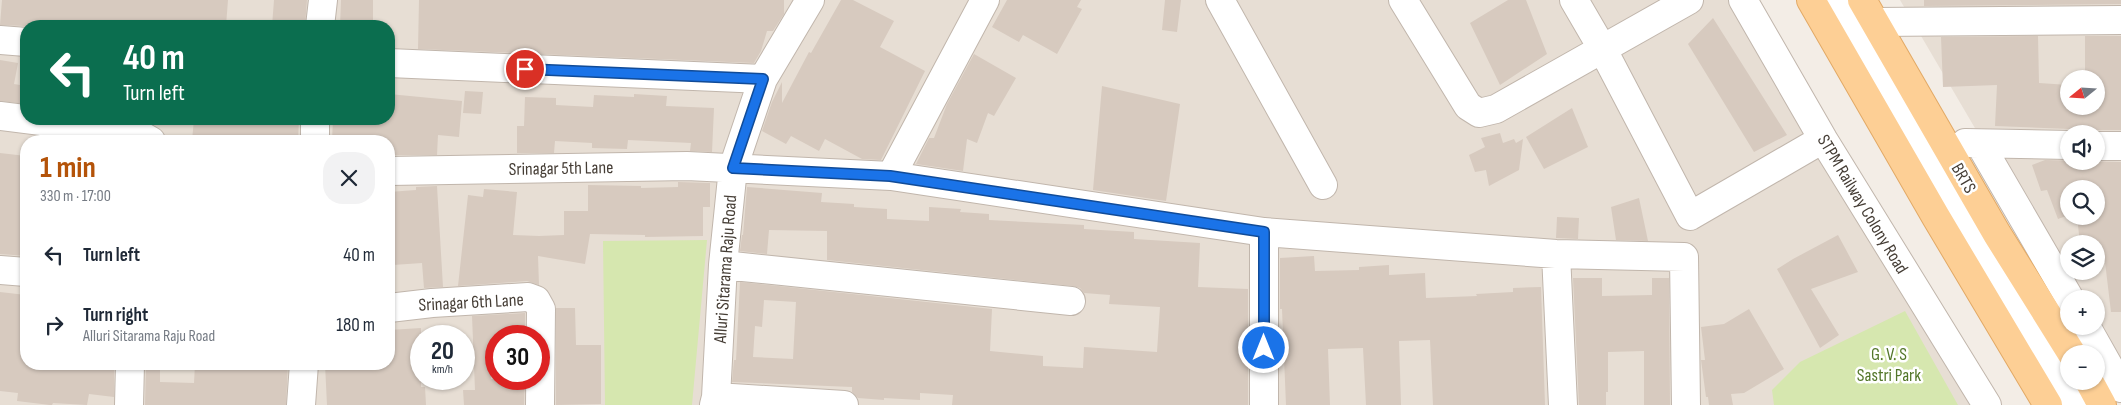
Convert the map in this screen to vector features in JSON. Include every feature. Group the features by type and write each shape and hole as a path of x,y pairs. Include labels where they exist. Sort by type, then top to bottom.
{"main road":[{"path":"1812,0 1936,218 2048,405"},
{"name":"BRTS","path":"1868,11 1997,234 2066,345"},
{"path":"2094,390 2102,405"}],"street":[{"path":"321,20 323,0"},
{"name":"Alluri Sitarama Raju Road","path":"715,401 723,265 733,168 763,79 810,0"},
{"path":"890,176 985,0"},
{"path":"1220,0 1323,185"},
{"path":"1403,0 1468,106 1480,113 1496,109 1689,0"},
{"path":"1574,0 1602,48 1690,216 1823,139"},
{"name":"STPM Railway Colony Road","path":"1743,0 1823,139 1987,405"},
{"path":"1837,0 1955,207 2072,405"},
{"path":"1868,11 2121,20"},
{"path":"0,40 20,42"},
{"path":"395,62 763,79"},
{"path":"0,116 20,119"},
{"path":"69,125 140,135"},
{"path":"1944,142 2060,145"},
{"path":"1980,144 2065,290"},
{"path":"2105,146 2121,146"},
{"name":"Srinagar 5th Lane","path":"395,171 687,166 890,176 1264,232 1556,254 1684,256 1686,405"},
{"path":"1264,232 1264,405"},
{"path":"1556,254 1564,405"},
{"path":"723,265 1071,301"},
{"path":"0,270 20,272"},
{"name":"Srinagar 6th Lane","path":"395,307 528,297 536,300 541,309 540,405"},
{"path":"2091,335 2121,388"},
{"path":"129,405 130,370"},
{"path":"301,405 304,370"},
{"path":"715,401 844,405"}],"shaded area":[{"path":"0,0 1729,0 1972,405 0,405"},
{"path":"1900,0 2121,0 2121,377 2100,335 2105,335 2105,290 2070,290 2064,280 2105,280 2105,235 2060,235 2060,273"}],"green space":[{"path":"707,240 692,405 605,405 603,241"},
{"name":"G. V. S Sastri Park","path":"1905,311 1958,405 1774,405 1772,390 1800,362"}],"building":[{"path":"2,0 228,0 226,20 20,20 20,26 0,25"},
{"path":"274,0 307,0 305,20 272,20"},
{"path":"341,0 373,0 373,20 340,20"},
{"path":"419,0 784,0 784,14 773,31 767,31 761,51 754,63 418,49"},
{"path":"841,0 853,0 894,21 880,47 925,71 881,160 862,159 825,139 819,151 791,136 786,144 762,131 772,102 782,82 782,103 809,52 811,53"},
{"path":"1007,0 1081,0 1077,7 1082,9 1057,54 1023,35 1019,42 992,27"},
{"path":"1165,0 1181,0 1177,32 1162,30"},
{"path":"1508,0 1526,0 1547,54 1500,85 1470,23"},
{"path":"1924,0 2121,0 2121,4 1924,6"},
{"path":"1713,18 1787,135 1754,152 1688,44"},
{"path":"2038,36 2039,83 2060,84 2060,115 2105,115 2105,70 2085,70 2085,36 2121,36 2121,130 2105,130 2105,125 2060,125 2060,129 1995,126 1997,85 1943,87 1941,37"},
{"path":"974,54 1016,78 994,116 988,113 977,143 967,139 963,171 916,164 929,138 934,138 947,104"},
{"path":"0,60 18,63 14,84 20,85 20,103 0,101"},
{"path":"1102,86 1180,104 1166,201 1093,190"},
{"path":"465,91 483,92 481,114 463,113"},
{"path":"634,94 667,96 666,106 714,108 712,152 690,151 691,143 628,140 627,149 592,148 592,143 555,141 554,153 517,153 517,126 524,126 525,97 556,98 556,105 593,107 594,95 634,97"},
{"path":"395,95 462,101 459,137 438,135 437,155 395,155 395,135 332,135 333,125 395,125"},
{"path":"1572,108 1588,147 1544,169 1526,137"},
{"path":"193,125 299,125 298,135 193,135"},
{"path":"1500,133 1503,143 1514,139 1516,143 1523,139 1519,170 1489,186 1486,170 1475,172 1469,155 1485,147 1481,138"},
{"path":"0,153 20,155 20,256 0,254"},
{"path":"2045,160 2060,160 2060,170 2105,170 2105,162 2121,162 2121,312 2111,312 2105,262 2105,235 2079,235 2078,225 2105,225 2105,180 2060,180 2060,218 2058,219 2047,190 2041,191 2032,165"},
{"path":"678,182 710,183 710,207 703,207 703,236 645,237 645,235 590,234 585,264 538,256 539,285 527,281 458,286 468,195 483,197 484,189 517,192 513,235 564,235 564,211 588,211 588,185 641,186 641,188 678,187"},
{"path":"437,186 443,287 424,288 422,263 395,265 395,192 416,190 416,187"},
{"path":"747,187 822,193 821,202 887,209 887,219 929,221 929,207 961,209 960,212 989,214 989,220 1084,225 1084,229 1134,232 1134,239 1200,243 1198,287 1248,289 1248,405 952,405 953,395 920,393 920,400 884,398 884,400 858,398 852,392 852,387 732,382 734,360 736,360 740,282 992,309 990,351 1043,356 1043,366 1083,368 1084,347 1157,352 1160,307 1109,304 1110,295 1084,293 1080,288 1073,286 827,260 827,231 769,230 767,254 740,251","holes":["764,300 796,302 793,359 753,357 755,326 762,327"]},
{"path":"1639,198 1648,241 1616,240 1611,207"},
{"path":"1557,217 1579,218 1578,239 1556,238"},
{"path":"1838,235 1858,272 1811,289 1839,335 1820,348 1777,269"},
{"path":"1314,256 1315,271 1359,270 1359,267 1389,265 1389,275 1425,273 1426,298 1477,296 1476,294 1513,292 1513,288 1541,287 1545,405 1433,405 1430,340 1399,341 1401,405 1366,405 1363,348 1328,349 1330,405 1286,405 1282,309 1280,309 1280,258"},
{"path":"1573,278 1602,278 1602,296 1652,295 1652,278 1669,278 1670,405 1644,405 1644,351 1608,352 1608,392 1606,392 1606,405 1579,405"},
{"path":"0,292 20,294 20,370 114,370 114,397 89,394 87,405 53,403 50,405 17,401 18,393 0,391"},
{"path":"556,308 575,308 576,345 601,345 601,404 556,405"},
{"path":"1749,309 1784,369 1744,393 1731,394 1733,405 1709,405 1708,397 1706,397 1701,360 1705,360 1701,327 1724,324"},
{"path":"525,313 525,325 485,325 485,390 525,390 524,405 464,405 463,390 475,390 475,325 472,325 472,316"},
{"path":"410,329 410,390 425,390 426,405 327,405 325,370 395,370 395,330"},
{"path":"146,370 160,370 160,382 194,383 195,370 288,370 286,405 145,405"}],"route":[{"path":"525,69 763,79 733,168 890,176 1264,232 1264,348"}]}
